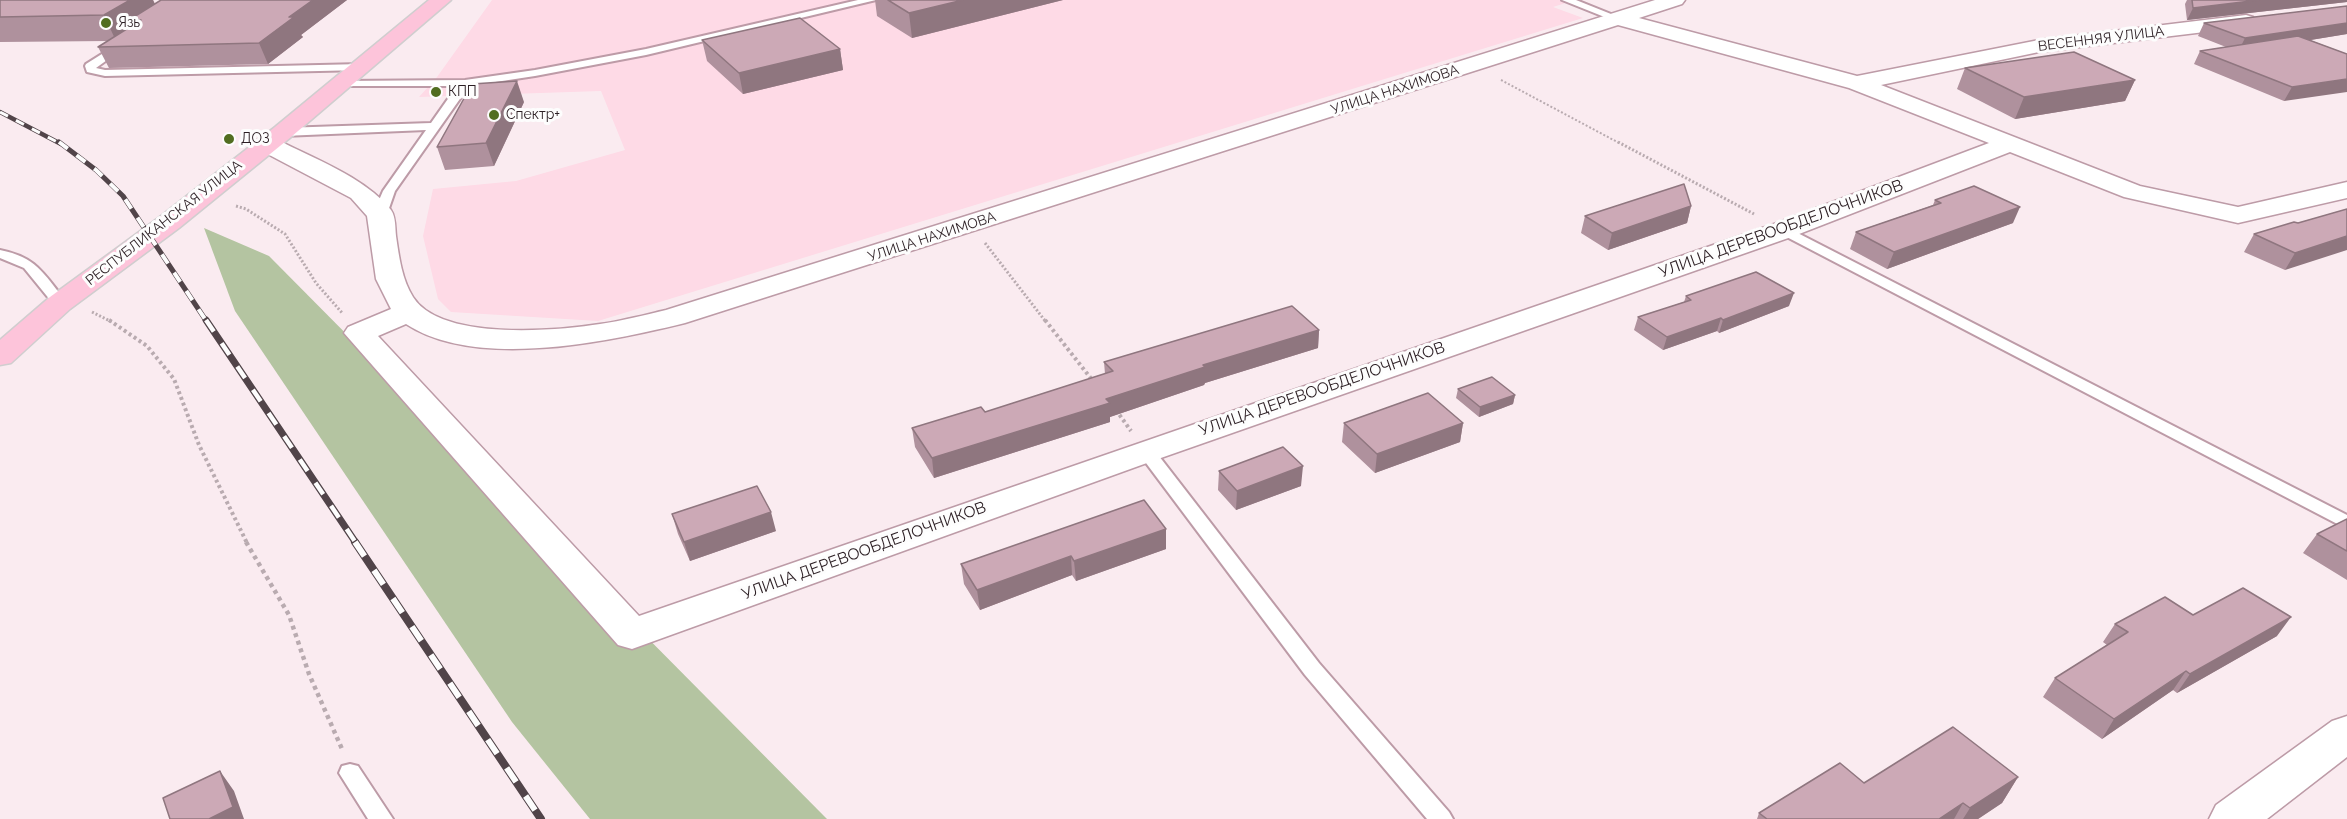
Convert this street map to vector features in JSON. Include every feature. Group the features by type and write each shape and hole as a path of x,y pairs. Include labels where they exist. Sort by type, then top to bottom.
{"main road":[{"name":"РЕСПУБЛИКАНСКАЯ УЛИЦА","path":"0,356 60,303 170,222 342,84 441,0"}],"street":[{"name":"УЛИЦА НАХИМОВА","path":"408,312 425,323 452,332 489,337 590,335 674,317 1675,0"},
{"path":"1616,18 1857,84 2133,192 2238,215 2347,190"},
{"name":"ВЕСЕННЯЯ УЛИЦА","path":"1857,84 2039,46 2269,19"},
{"path":"275,138 360,193 380,214 383,249 388,272 408,312 359,333"},
{"name":"УЛИЦА ДЕРЕВООБДЕЛОЧНИКОВ","path":"359,333 632,634 1146,451 1784,230 2012,143"},
{"path":"2232,819 2347,733"}],"lane":[{"path":"342,84 465,83 535,73 646,52 871,0"},
{"path":"1567,0 1616,18"},
{"path":"131,38 94,62 90,66 91,70 105,73 362,67"},
{"path":"380,214 389,191 465,83"},
{"path":"275,138 434,126"},
{"path":"1784,230 2347,523"},
{"path":"0,254 21,258 29,263 60,303"},
{"path":"1146,451 1312,669 1441,819"},
{"path":"351,773 381,819"}],"path":[{"path":"1472,65 1599,130 1784,230"},
{"path":"236,206 246,209 285,234 316,283 359,333"},
{"path":"969,224 1017,280 1067,350 1096,385"},
{"path":"60,303 102,315 147,346 174,379 199,445 240,531 289,615 309,674 351,773"},
{"path":"1111,402 1146,451"}],"shaded area":[{"path":"492,0 1575,0 1553,7 1583,18 598,321 451,312 438,299 423,236 433,189 516,181 625,150 601,91 419,97 437,77"}],"green space":[{"path":"204,228 269,256 827,819 590,819 512,722 235,311"}],"building":[{"path":"0,0 130,0 104,15 0,17"},
{"path":"161,0 313,0 259,43 98,47 141,20 129,20"},
{"path":"888,0 963,0 909,13"},
{"path":"2192,0 2259,0 2193,8"},
{"path":"2347,6 2347,23 2245,38 2204,23"},
{"path":"800,18 840,49 739,73 702,40"},
{"path":"2298,36 2347,54 2347,79 2292,87 2200,51"},
{"path":"2074,52 2135,80 2024,97 1965,68"},
{"path":"517,81 486,143 437,147 472,84"},
{"path":"1684,184 1691,206 1612,233 1585,216"},
{"path":"1974,186 2020,207 1894,252 1856,232 1941,203 1935,200"},
{"path":"2347,209 2347,236 2295,253 2254,234 2294,222 2298,223"},
{"path":"1756,272 1794,293 1723,320 1721,318 1667,337 1638,317 1691,300 1686,296"},
{"path":"1292,306 1319,330 1203,365 1205,367 1106,399 1110,403 932,458 912,428 981,407 985,412 1113,371 1104,362"},
{"path":"1492,377 1515,395 1480,407 1458,389"},
{"path":"1428,393 1463,423 1377,454 1344,423"},
{"path":"1283,447 1303,466 1237,491 1219,471"},
{"path":"757,486 771,512 684,542 672,514"},
{"path":"1144,500 1166,529 1074,561 1071,556 977,590 961,564"},
{"path":"2347,519 2347,551 2317,534"},
{"path":"2243,588 2291,617 2190,674 2186,671 2114,719 2055,678 2128,632 2115,624 2165,597 2193,615"},
{"path":"1953,727 2018,777 1970,808 1963,803 1939,819 1767,819 1759,813 1840,763 1864,783"},
{"path":"220,771 233,807 209,819 170,819 163,798"}],"railway":[{"path":"0,112 61,144"},
{"path":"59,142 96,170 123,196 207,322"},
{"path":"206,320 356,543"},
{"path":"355,542 541,819"}],"place":[{"name":"Язь","path":"106,23"},
{"name":"КПП","path":"436,92"},
{"name":"Спектр+","path":"494,115"},
{"name":"ДОЗ","path":"229,139"}]}
